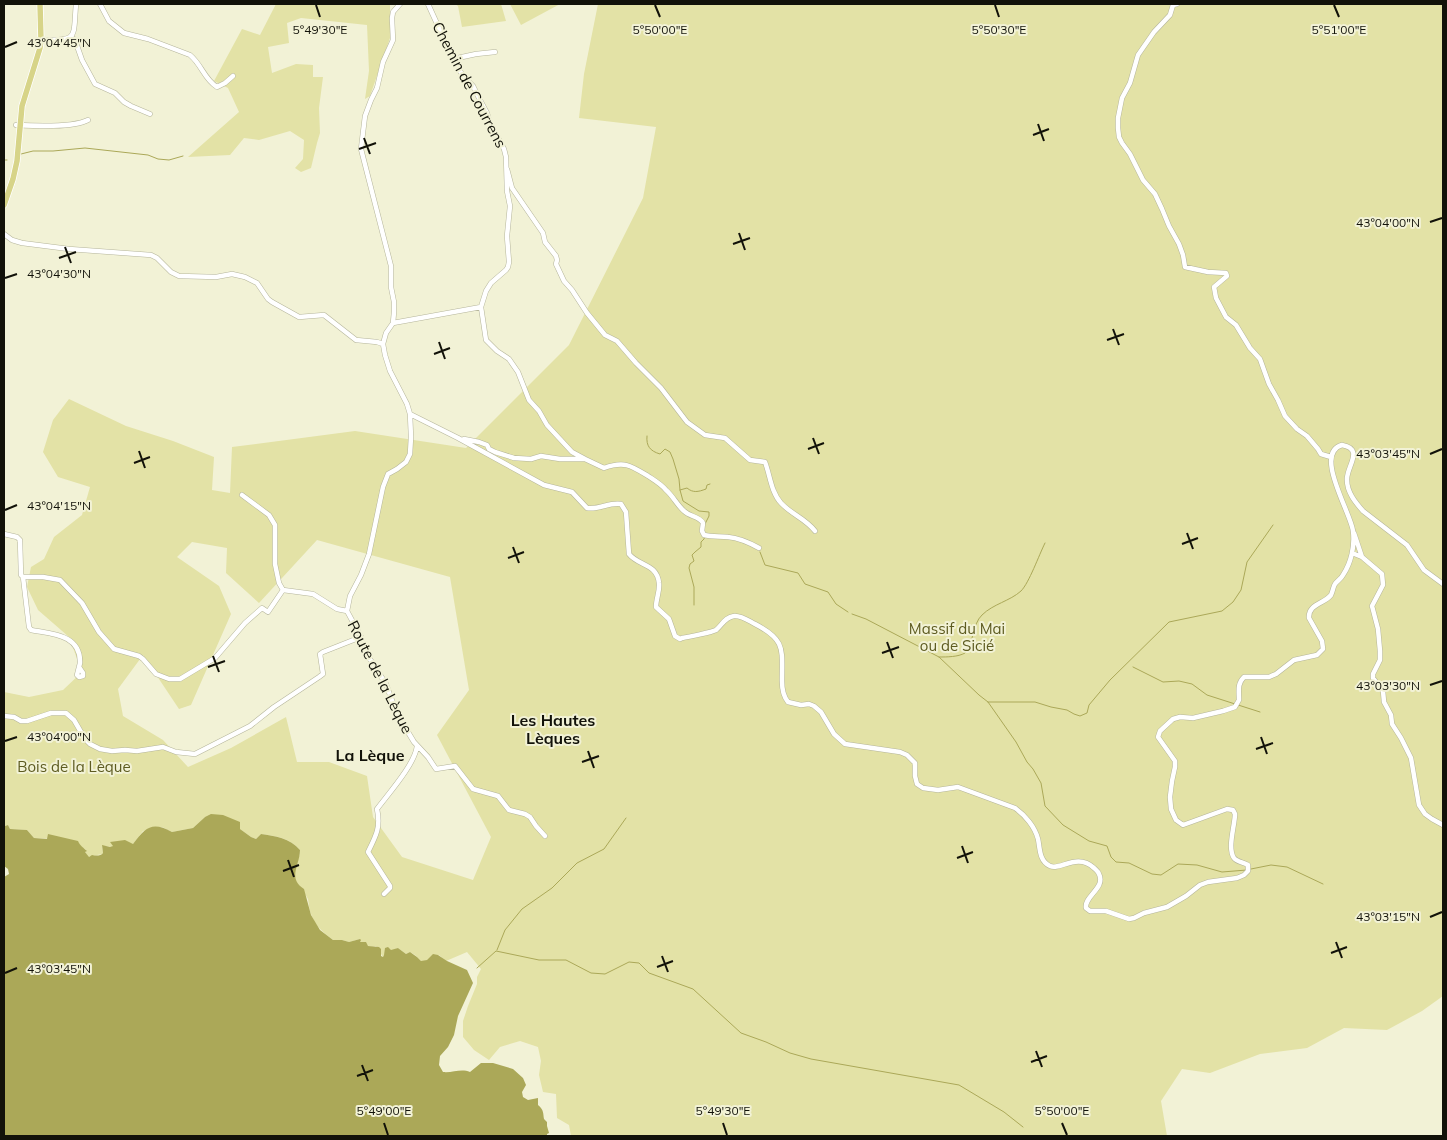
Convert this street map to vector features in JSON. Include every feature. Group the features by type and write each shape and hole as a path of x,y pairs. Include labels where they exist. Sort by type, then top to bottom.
{"main road":[{"path":"4,205 17,160 19,106 40,40 38,4"},
{"path":"4,197 12,167 18,125"}],"street":[{"path":"40,40 65,40 71,37 74,30 76,4"},
{"path":"100,4 109,22 120,31 161,44 194,58 206,78 217,87 233,76"},
{"path":"4,234 12,240 22,243 69,249 151,255 157,258 171,272 179,276 216,277 232,274 245,277 257,283 272,302 299,317 324,315 356,340 383,344 386,333 393,323 394,302 390,287 391,266 361,149 365,116 370,100 377,88 383,62 393,40 393,12 400,4"},
{"name":"Chemin de Courrens","path":"428,4 453,59 480,100 504,149 510,206 507,236 508,267 488,287 481,307"},
{"path":"1177,4 1173,5 1170,15 1154,32 1138,55 1130,83 1122,98 1118,118 1119,137 1143,180 1155,194 1181,250 1184,267 1208,272 1226,272 1227,276 1214,287 1216,298 1224,314 1236,326 1250,348 1260,359 1269,384 1285,416 1321,454 1331,457"},
{"path":"71,37 75,40 82,60 95,84 115,93 124,102 150,114"},
{"path":"453,59 495,52"},
{"path":"18,125 49,126 76,124 88,120"},
{"path":"506,166 512,188 542,232 545,242 556,256 559,273 605,335 617,341 661,388 687,422 705,435 725,438 750,460 765,462 777,497 782,504 815,531"},
{"path":"393,323 481,307 486,340 497,352 509,359 518,372 529,400 539,410 547,425 572,452 604,468 616,464 624,464 636,468 666,489 689,515 701,520 704,535 712,538 730,537 759,548"},
{"name":"Route de la Lèque","path":"383,344 390,371 410,414 412,437 410,454 406,462 388,474 383,488 370,554 350,596 347,611 361,637 364,650 386,684 397,714 417,746 436,769 458,767 473,789 498,796 509,810 530,817 545,836"},
{"path":"410,414 544,485 572,492 587,508 621,504 626,512 629,554 648,565 656,574 660,587 656,607 669,619 675,636 682,638 712,631 717,629 729,617 735,616 762,628 776,638 781,648 783,658 783,692 788,702 814,706 822,712 834,734 845,744 900,752 907,755 915,763 916,784 923,788 938,790 958,787 1022,812 1035,831 1043,860 1049,866 1054,867 1080,862 1092,866 1099,873 1098,885 1087,900 1086,908 1090,911 1106,911 1129,919 1167,907 1208,882 1237,878 1248,871 1248,865 1232,857 1231,845 1235,814 1232,810 1227,809 1183,825 1176,820 1171,809 1170,797 1175,761 1158,738 1160,732 1173,719 1205,716 1234,707 1240,700 1238,688 1240,681 1244,677 1269,677 1294,660 1317,655 1323,649 1322,641 1309,618 1310,610 1332,594 1335,584 1344,573 1352,552 1353,532"},
{"path":"458,438 479,442 487,445 494,452 514,458 542,456 560,459 585,459"},
{"path":"1362,557 1349,516 1336,487 1331,457 1333,450 1342,444 1350,447 1354,458 1346,478 1350,493 1357,504 1410,548 1424,570 1443,584"},
{"path":"242,495 269,514 275,524 275,564 279,583 283,590"},
{"path":"4,534 20,540 21,575 24,577 29,627 31,630 54,633 68,639 77,650 80,661 79,667"},
{"path":"1352,552 1362,557 1382,574 1383,585 1372,606 1378,630 1380,650 1380,660 1373,678 1383,692 1384,702 1392,724 1410,758 1419,805 1425,814 1443,826"},
{"path":"24,577 43,577 60,580 82,604 99,632 114,648 139,656 156,674 169,680 180,679 215,658 262,608 268,612 283,590"},
{"path":"283,590 313,594 337,609 347,611"},
{"path":"4,716 28,721 51,713 66,713 74,720 85,739 100,749 138,751 163,747 176,752 195,754 250,726 274,707 323,674 320,654 361,637"},
{"path":"384,894 390,886 368,852 380,824 377,809 405,772 416,752 417,746"}],"green space":[{"path":"276,4 390,4 390,38 370,96 365,99 369,71 367,25 301,18 287,23 289,43 268,47 272,73 296,64 313,65 313,77 323,77 319,108 320,133 311,168 301,172 295,168 303,159 304,140 290,131 259,140 244,138 230,155 188,157 239,112 228,88 214,81 242,29 260,35"},
{"path":"455,4 501,4 506,21 462,27 458,6"},
{"path":"510,4 560,4 521,25"},
{"name":"Massif du Mai ou de Sicié","path":"598,4 1443,4 1443,996 1422,1011 1387,1030 1344,1028 1307,1048 1260,1054 1210,1073 1182,1069 1161,1101 1167,1136 571,1136 569,1125 557,1118 556,1094 543,1092 539,1075 541,1061 538,1047 520,1041 500,1047 489,1060 474,1050 463,1037 463,1021 481,969 467,952 446,961 439,955 421,961 410,952 406,954 398,948 383,957 376,946 366,945 360,942 360,939 349,942 333,940 315,922 310,911 308,899 295,879 295,869 300,850 287,840 261,834 256,839 240,829 205,817 193,828 172,832 162,827 143,831 133,844 110,842 114,845 112,847 102,846 102,854 88,857 85,852 86,850 73,840 34,838 27,830 10,829 8,825 4,825 4,692 29,697 63,690 82,672 69,637 38,610 27,587 31,567 44,559 54,537 82,515 90,487 58,477 43,452 53,420 69,399 126,426 214,457 212,490 230,493 232,447 355,431 466,448 569,345 643,198 656,127 579,118 584,74","holes":["317,540 450,577 469,690 437,735 491,837 473,880 402,857 373,817 367,776 329,762 297,762 286,717 231,748 188,767 163,740 123,716 118,689 143,655 179,709 191,705 231,614 219,586 177,557 192,542 227,548 226,573 259,603"]}],"shaded area":[{"path":"211,814 223,815 240,822 240,829 251,837 256,839 261,834 277,837 287,840 300,850 295,876 296,880 304,889 311,915 320,930 333,940 349,942 360,939 360,942 366,942 368,946 379,947 383,957 385,948 388,947 391,950 398,948 406,954 410,952 421,961 427,960 433,954 438,955 467,970 473,983 458,1016 454,1035 448,1047 440,1056 439,1065 443,1072 463,1070 470,1072 481,1063 493,1063 513,1069 523,1078 526,1085 522,1092 523,1097 528,1100 538,1098 538,1105 547,1122 549,1133 547,1136 4,1136 4,877 9,874 8,869 4,866 4,823 10,829 27,830 34,838 47,839 48,834 78,841 87,851 85,852 89,857 102,854 102,845 113,846 110,842 125,840 133,844 142,833 154,826 172,832 193,828"}],"waterway":[{"path":"21,154 33,151 85,148 148,155 158,159 169,160 183,156"},
{"path":"647,436 649,448 660,454 665,449 670,452 679,479 683,501 699,511 709,512 705,524"},
{"path":"680,490 687,488 691,491 698,491 706,489 707,485 710,484"},
{"path":"988,702 1035,702 1067,710 1080,716 1087,713 1089,705 1110,680 1169,622 1222,611 1233,602 1241,590 1247,562 1273,525"},
{"path":"694,605 694,587 689,568 690,564 694,561 692,555 701,547 701,542 705,536"},
{"path":"939,657 956,656 968,650 979,619 991,608 1021,591 1031,575 1045,543"},
{"path":"760,552 765,565 798,573 805,584 828,592 836,604 848,612"},
{"path":"852,614 866,619 939,657 988,702 1016,742 1041,783 1045,806 1063,825 1089,841 1107,846 1111,857 1116,862 1129,863 1152,874 1161,875 1178,864 1197,865 1222,872 1247,870"},
{"path":"1133,667 1163,682 1179,681 1192,684 1207,695 1260,712"},
{"path":"497,950 505,930 522,909 552,888 577,863 604,849 626,818"},
{"path":"1251,869 1271,865 1287,867 1323,884"},
{"path":"477,968 496,951 539,960 566,960 591,973 605,974 629,962 639,963 649,973 693,989 741,1033 790,1053 811,1059 959,1085 1004,1112 1023,1127"}],"district":[{"name":"Les Hautes Lèques","path":"553,729"},
{"name":"La Lèque","path":"370,755"}],"park label":[{"name":"Bois de la Lèque","path":"74,767"}]}
